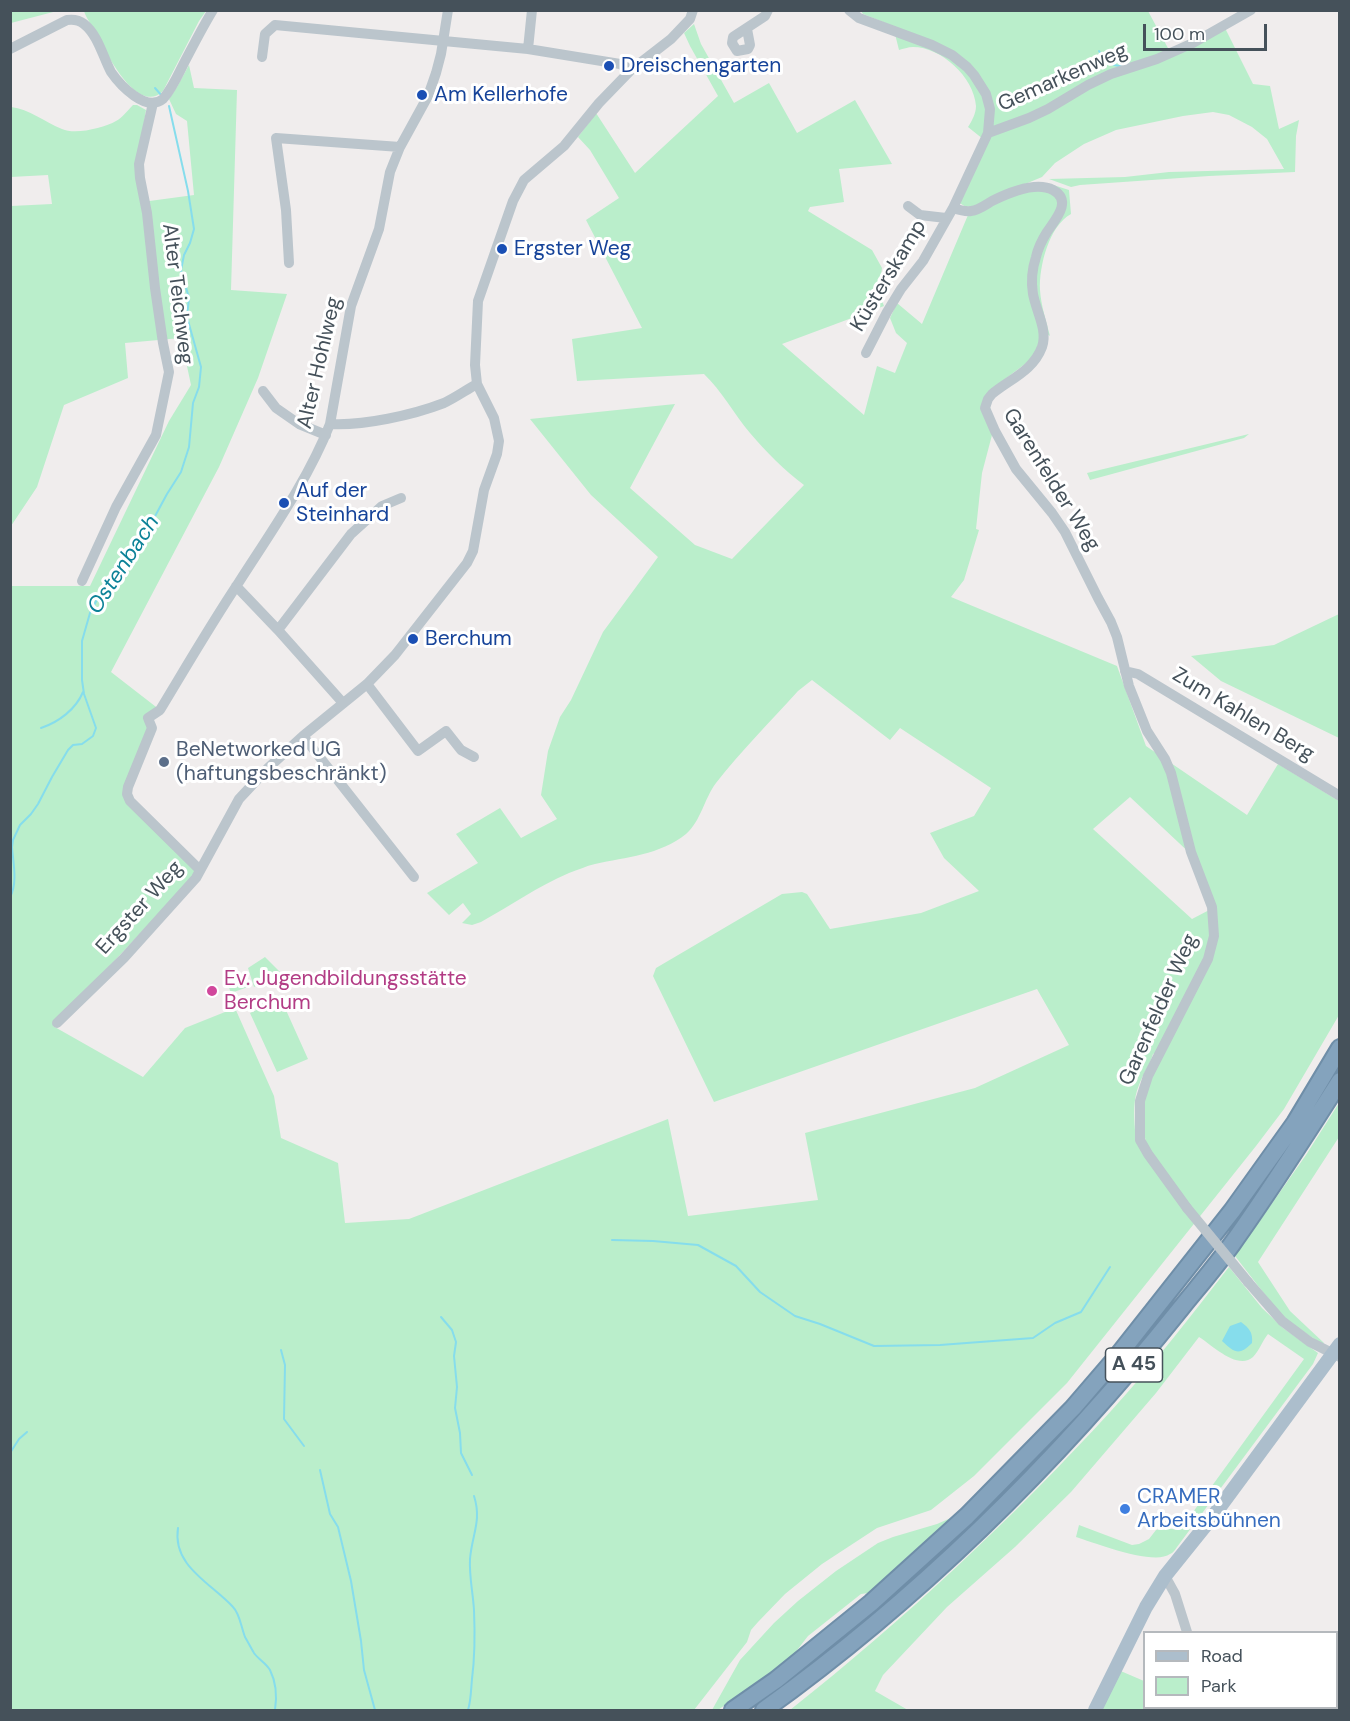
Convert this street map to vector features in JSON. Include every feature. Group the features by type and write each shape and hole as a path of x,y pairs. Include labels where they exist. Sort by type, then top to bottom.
{"highway":[{"name":"A 45","path":"733,1710 776,1680 871,1603 967,1516 1073,1408 1129,1342 1232,1211 1294,1123 1340,1048"},
{"name":"A 45","path":"764,1710 795,1688 887,1613 975,1534 1066,1441 1125,1376 1231,1245 1340,1081"}],"main road":[{"path":"1095,1710 1146,1607 1165,1576 1338,1351"}],"street":[{"path":"10,49 67,20 82,22 94,36 113,74 140,100 153,103 162,99 171,87 213,10"},
{"name":"Alter Hohlweg","path":"200,870 130,801 127,794 152,728 147,718 160,710 278,521 328,429 351,306 379,229 390,172 400,147 432,85 444,41 448,10"},
{"path":"528,49 532,10"},
{"name":"Ergster Weg","path":"57,1023 124,958 190,885 239,799 303,736 367,684 409,638 467,563 473,551 484,490 497,454 499,441 494,418 477,384 475,365 478,301 518,189 530,174 564,146 599,103 631,70 671,39 690,19 693,10"},
{"path":"747,29 755,21 765,16 768,10"},
{"path":"849,10 859,18 932,45 952,55 974,75 986,94 990,109 988,133 953,208"},
{"name":"Gemarkenweg","path":"988,133 1048,109 1110,74 1157,59 1192,43 1251,10"},
{"path":"262,57 265,34 275,25 528,49 620,64 631,70"},
{"name":"Alter Teichweg","path":"82,582 116,507 156,435 168,385 169,372 155,288 139,164 153,103"},
{"path":"289,263 286,210 276,138 400,147"},
{"name":"Garenfelder Weg","path":"953,208 972,211 1009,194 1038,187 1050,188 1062,198 1061,212 1042,241 1032,273 1033,294 1044,339 1042,346 1032,364 992,394 985,408 1016,469 1065,532 1111,622 1117,637 1128,686 1147,731 1171,773 1191,852 1212,907 1214,936 1208,959 1142,1092 1139,1112 1140,1140 1187,1208 1282,1321 1310,1342 1338,1351"},
{"name":"Küsterskamp","path":"908,206 920,215 946,219"},
{"name":"Küsterskamp","path":"866,353 887,312 922,261 953,208"},
{"path":"262,391 276,408 299,424 328,429 422,410 447,402 477,384"},
{"path":"278,630 351,534 382,506 401,498"},
{"path":"236,586 343,703"},
{"name":"Zum Kahlen Berg","path":"1125,671 1138,674 1340,796"},
{"path":"367,684 418,751 447,731 461,750 474,757"},
{"path":"303,736 414,877"},
{"path":"1165,1576 1175,1594 1187,1631"}],"green space":[{"path":"11,10 57,10 57,11 11,23"},
{"path":"84,11 206,11 163,91 153,97 143,95 123,78"},
{"path":"861,11 1148,11 1169,50 983,139 968,127 974,117 976,106 974,95 963,75 945,58 924,48 911,47 899,50 893,26 863,14"},
{"path":"694,24 701,44 734,103 769,83 797,133 855,100 892,164 839,169 844,202 810,207 808,211 872,250 882,268 879,293 884,306 782,344 864,415 877,366 895,373 907,343 896,333 890,318 897,303 922,324 968,215 1022,192 1049,190 1061,201 1035,251 1040,340 1033,358 989,391 992,435 982,473 976,529 979,530 964,580 951,597 1117,666 1146,746 1247,815 1278,764 1339,801 1339,1015 1284,1109 1067,1383 974,1476 931,1510 877,1528 822,1564 785,1594 751,1630 747,1642 694,1710 11,1710 11,586 90,586 169,421 191,385 181,338 125,343 128,378 64,405 37,487 11,526 11,206 52,204 48,175 11,177 11,107 31,113 68,131 89,130 111,124 133,105 146,110 137,168 142,202 194,195 187,121 176,114 169,99 189,65 194,88 237,90 231,290 287,294 258,378 219,467 111,672 160,710 148,718 152,728 127,794 200,870 53,1026 143,1077 185,1028 235,1008 274,1096 281,1138 338,1163 345,1223 409,1219 668,1119 688,1216 818,1200 805,1133 975,1088 1069,1045 1037,989 714,1102 653,976 656,968 782,894 802,892 807,894 830,929 921,913 979,891 944,858 930,833 974,816 991,788 900,728 890,740 812,680 798,691 726,771 712,789 691,829 676,841 654,851 592,865 569,873 472,925 462,923 471,914 463,903 449,915 427,893 478,863 456,834 500,808 521,838 557,819 541,795 548,751 560,717 571,700 603,632 658,557 591,495 530,419 675,404 630,488 695,545 732,559 804,485 782,467 756,440 704,374 577,381 572,339 642,328 586,220 619,198 590,150 578,137 596,113 635,173 718,96 684,33","holes":["1130,797 1195,858 1215,907 1192,919 1093,829","1207,953 1145,1093 1143,1127 1146,1143 1135,1130 1134,1107 1137,1090 1153,1054 1156,1053"]},
{"path":"1225,28 1253,84 1270,86 1279,129 1299,120 1295,172 1071,187 1049,179 1125,177 1169,172 1284,169 1267,139 1252,127 1229,115 1213,112 1116,130 1084,144 1055,163 1042,177 977,206 966,207 958,202 990,135 1085,89"},
{"path":"1047,183 1069,190 1071,214 1063,220 1051,237 1041,270 1041,296 1050,336 1046,333 1037,298 1037,258 1065,204"},
{"path":"1249,434 1244,438 1090,480 1087,473"},
{"path":"1339,614 1339,738 1221,681 1191,656 1274,645"},
{"path":"265,957 281,973 254,987 248,968"},
{"path":"245,979 248,987 231,993 228,985"},
{"path":"281,999 308,1059 277,1072 250,1013"},
{"path":"1339,1103 1339,1137 1258,1262 1290,1311 1324,1343 1322,1344 1283,1318 1235,1256 1306,1155"},
{"path":"1229,1267 1262,1308 1283,1328 1318,1353 1313,1364 1173,1552 1162,1557 1138,1555 1076,1537 1079,1525 1132,1545 1149,1539 1156,1530 1164,1528 1180,1530 1304,1359 1268,1334 1253,1357 1240,1361 1225,1355 1199,1337 1156,1393 1071,1492 1015,1547 947,1607 883,1675 875,1691 908,1710 790,1710 916,1604 1074,1451 1127,1394"},
{"path":"953,1517 868,1593 861,1594 808,1636 791,1658 718,1710 712,1710 740,1660 798,1601 836,1571 878,1543"},
{"path":"1116,1669 1143,1681 1143,1709 1234,1710 1095,1710"}],"water":[{"path":"1241,1322 1250,1331 1252,1343 1244,1350 1237,1351 1222,1341 1230,1326"}],"waterway":[{"path":"1099,51 1108,62 1121,66"},
{"name":"Ostenbach","path":"155,88 162,96"},
{"name":"Ostenbach","path":"10,897 14,879 12,847 20,825 38,804 68,750 73,745 82,744 93,736 96,728 84,694 82,680 82,641 90,613 104,586 133,557 181,472 189,447 193,403 199,387 201,367 187,317 189,298 181,270 194,229 169,106"},
{"path":"41,728 66,714 83,692"},
{"path":"612,1240 698,1245 736,1266 760,1292 795,1316 874,1346 940,1345 1033,1338 1055,1323 1081,1312 1110,1267"},
{"path":"441,1317 452,1330 456,1342 455,1408 461,1453 472,1475"},
{"path":"281,1350 285,1365 284,1419 304,1446"},
{"path":"10,1453 19,1439 27,1432"},
{"path":"320,1470 330,1514 338,1527 351,1581 364,1670 375,1710"},
{"path":"468,1710 475,1644 470,1565 477,1520 474,1496"},
{"path":"178,1528 181,1553 187,1563 235,1610 253,1651 270,1670 276,1690 275,1710"}],"place":[{"name":"Dreischengarten","path":"609,66"},
{"name":"Am Kellerhofe","path":"422,95"},
{"name":"Ergster Weg","path":"502,249"},
{"name":"Auf der Steinhard","path":"284,503"},
{"name":"Berchum","path":"413,639"},
{"name":"BeNetworked UG (haftungsbeschränkt)","path":"164,762"},
{"name":"Ev. Jugendbildungsstätte Berchum","path":"212,991"},
{"name":"CRAMER Arbeitsbühnen","path":"1125,1509"}]}
